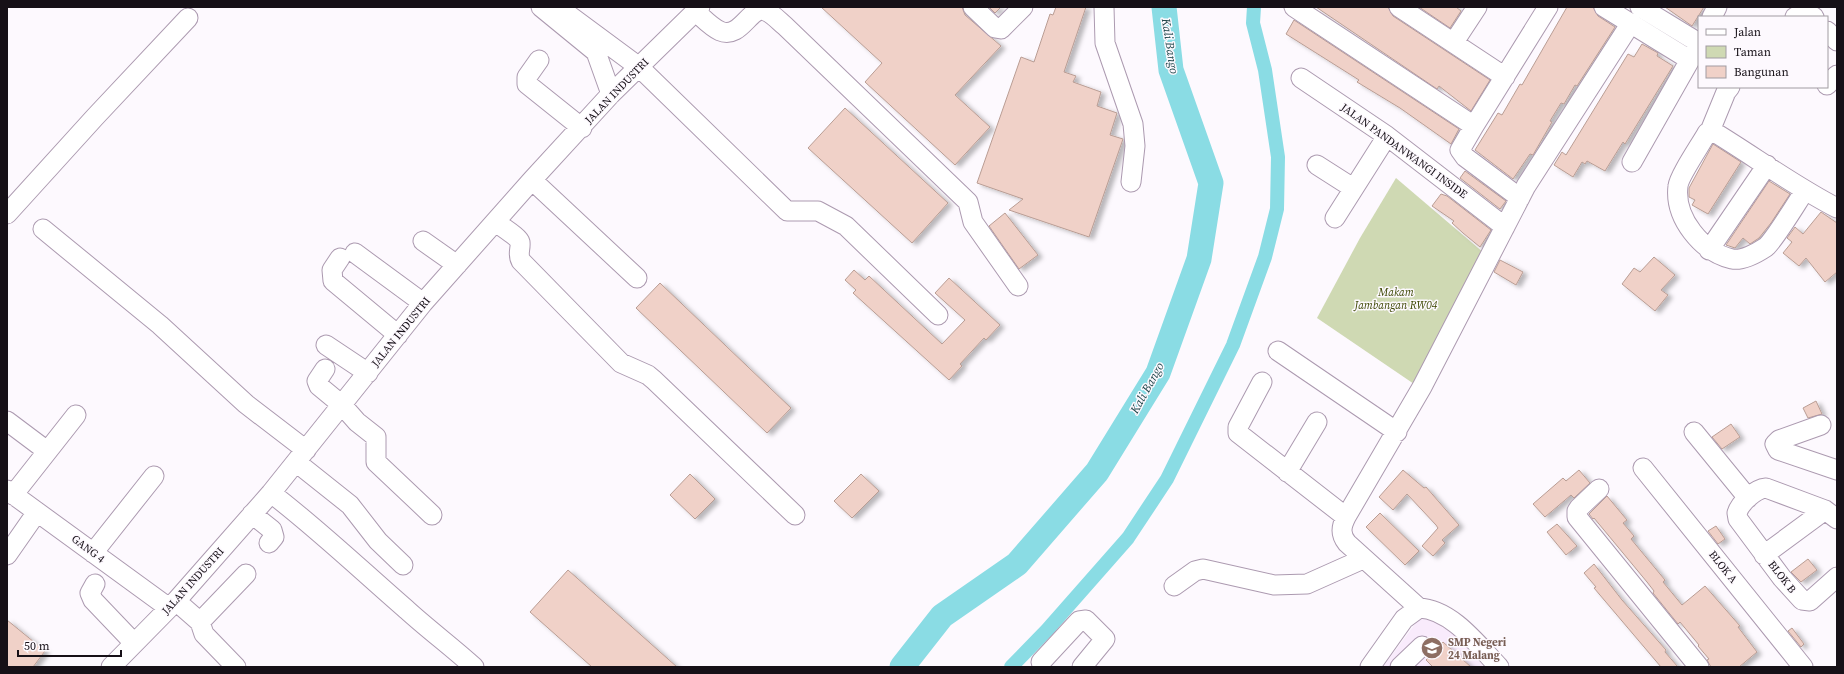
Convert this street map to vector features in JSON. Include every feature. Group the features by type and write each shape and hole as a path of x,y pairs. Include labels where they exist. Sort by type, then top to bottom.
{"street":[{"path":"541,7 596,52 611,94"},
{"path":"558,7 639,67 787,211 818,212 846,226 938,315"},
{"path":"973,7 995,28 1001,29 1023,7"},
{"path":"1104,7 1105,43 1133,124 1135,146 1131,182"},
{"path":"1294,7 1474,126"},
{"path":"1399,7 1505,77"},
{"path":"1454,42 1477,7"},
{"path":"1520,198 1461,153 1462,146 1548,7"},
{"path":"1604,7 1631,24 1696,49"},
{"path":"1640,7 1696,49"},
{"path":"1712,16 1717,7"},
{"path":"699,8 719,31 725,33 736,31 756,12 761,10 765,11 785,26 968,202 973,222 1018,286"},
{"name":"JALAN INDUSTRI","path":"112,667 172,604 252,514 301,456 423,303 532,180 582,128 611,94 699,8"},
{"path":"1797,16 1805,12 1812,16"},
{"path":"7,214 188,18"},
{"path":"1499,667 1450,619 1436,610 1419,608 1362,559 1343,537 1342,525 1422,387 1520,198 1631,24"},
{"path":"1828,32 1837,41"},
{"path":"1632,162 1696,49"},
{"path":"540,60 528,77 527,84 582,128"},
{"path":"1828,84 1837,75"},
{"name":"JALAN PANDANWANGI INSIDE","path":"1301,78 1387,136 1505,227"},
{"path":"1729,88 1726,92 1710,131 1707,133 1678,184 1677,198 1685,223 1709,250 1733,259 1751,256 1767,246 1804,192"},
{"path":"1710,131 1767,165 1804,192 1837,208"},
{"path":"1335,218 1387,136"},
{"path":"1317,165 1353,188"},
{"path":"1709,250 1767,165"},
{"path":"532,180 637,278"},
{"path":"496,222 518,239 520,244 520,261 621,363 648,375 654,380 795,515"},
{"path":"43,229 160,325 246,404 350,505 378,541 403,565"},
{"path":"423,241 457,265"},
{"path":"398,335 333,281 332,270 348,256 423,303"},
{"path":"326,345 368,373"},
{"path":"1278,351 1397,432"},
{"path":"325,370 317,383 342,405 357,422 376,438 376,462 432,515"},
{"path":"1262,382 1238,427 1238,433 1346,517"},
{"path":"10,492 47,451 76,415"},
{"path":"7,421 47,451"},
{"path":"1287,472 1317,422"},
{"path":"1821,425 1779,440 1775,444 1778,450 1837,470"},
{"path":"1694,432 1748,498"},
{"name":"BLOK A","path":"1643,468 1803,667"},
{"path":"93,553 154,476"},
{"name":"BLOK B","path":"1831,515 1766,488 1760,489 1748,498 1738,509 1736,516 1764,555 1798,597 1804,602 1810,601 1837,578"},
{"path":"1599,489 1579,508 1577,511 1577,517 1699,667"},
{"name":"GANG 4","path":"10,492 93,553 200,622"},
{"path":"270,493 378,583 407,611 446,641 474,667"},
{"path":"7,554 38,512"},
{"path":"252,514 272,530 274,537 269,543"},
{"name":"BLOK B","path":"1764,555 1831,515"},
{"path":"1174,586 1195,571 1203,569 1274,585 1307,584 1362,559"},
{"path":"236,667 204,634 200,622 246,574"},
{"path":"95,584 90,593 93,600 134,643"},
{"path":"1378,664 1404,619 1419,608"},
{"path":"1042,665 1079,621 1086,620 1102,634 1105,639 1082,667"},
{"path":"1400,667 1422,646"}],"shaded area":[{"name":"SMP Negeri 24 Malang","path":"1427,618 1449,628 1484,667 1383,667 1418,620"}],"green space":[{"name":"Makam Jambangan RW04","path":"1396,178 1484,253 1417,386 1317,318 1360,238"}],"building":[{"path":"821,7 962,7 965,15 1001,46 955,95 990,127 955,165 865,82 882,63"},
{"path":"989,7 1001,7 995,13"},
{"path":"1056,7 1086,7 1064,72 1076,76 1073,82 1101,92 1097,106 1117,113 1110,135 1123,139 1089,237 1009,210 1023,199 977,183 1021,57 1034,62 1050,14 1053,15"},
{"path":"1316,7 1388,7 1393,16 1490,80 1471,111 1439,86 1437,89"},
{"path":"1419,7 1456,7 1461,11 1450,28"},
{"path":"1567,7 1593,7 1598,16 1615,27 1577,86 1575,85 1564,104 1561,103 1533,155 1530,154 1513,179 1475,150 1498,113 1502,115 1520,84 1522,85"},
{"path":"1665,7 1704,7 1692,26"},
{"path":"1294,20 1459,129 1451,144 1400,108 1357,82 1359,80 1286,34"},
{"path":"1642,44 1658,53 1657,56 1673,66 1625,144 1623,142 1605,171 1587,161 1585,164 1582,162 1573,177 1554,165 1562,152 1566,155 1628,54 1634,57"},
{"path":"845,108 948,203 912,243 808,148"},
{"path":"1713,144 1741,162 1708,214 1692,205 1695,200 1689,197 1689,188"},
{"path":"1465,171 1506,201 1500,209 1460,178"},
{"path":"1769,181 1790,194 1771,223 1759,238 1750,244 1743,238 1735,248 1726,245"},
{"path":"1441,194 1447,196 1491,230 1480,247 1452,223 1454,221 1432,206"},
{"path":"1821,212 1837,223 1837,272 1825,282 1806,258 1799,266 1783,253 1792,242 1787,238 1795,227 1803,234"},
{"path":"1005,213 1038,255 1019,269 989,226"},
{"path":"1654,257 1675,275 1661,290 1668,295 1655,311 1622,284 1634,268 1640,272"},
{"path":"1500,260 1523,272 1516,285 1494,272"},
{"path":"854,270 865,280 869,276 942,344 965,320 935,293 949,278 1000,325 986,340 984,338 960,364 962,366 949,380 853,293 856,290 845,280"},
{"path":"660,283 791,408 767,433 636,308"},
{"path":"1816,401 1822,414 1808,418 1803,408"},
{"path":"1731,424 1740,437 1722,449 1712,437"},
{"path":"1403,470 1424,488 1426,487 1459,525 1442,540 1445,543 1433,556 1422,546 1438,528 1436,525 1407,494 1393,510 1379,497"},
{"path":"1579,470 1590,483 1574,498 1571,495 1545,517 1533,504 1563,478 1566,481"},
{"path":"690,474 715,499 695,519 670,495"},
{"path":"861,474 879,491 852,518 834,501"},
{"path":"1607,496 1627,520 1623,523 1634,536 1631,539 1665,580 1663,582 1682,605 1705,586 1740,626 1738,627 1757,652 1739,667 1711,667 1707,660 1709,659 1698,646 1699,645 1680,622 1678,624 1653,593 1654,591 1647,582 1594,518 1593,519 1589,514"},
{"path":"1380,513 1419,551 1405,565 1366,527"},
{"path":"1557,524 1577,546 1566,555 1547,532"},
{"path":"1716,526 1725,539 1718,544 1708,531"},
{"path":"1808,559 1817,570 1801,582 1791,572"},
{"path":"1594,564 1622,600 1666,650 1665,652 1678,667 1661,667 1594,588 1596,587 1584,573"},
{"path":"568,570 677,667 592,667 530,612"},
{"path":"7,620 45,651 33,667 7,667"},
{"path":"1792,628 1804,644 1801,647 1788,631"},
{"path":"1443,642 1471,667 1433,667 1426,660"}],"waterway":[{"name":"Kali Bango","path":"902,667 942,616 1017,564 1097,472 1158,373 1199,259 1211,183 1171,70 1164,7"},
{"name":"Kali Bango","path":"1011,667 1047,630 1128,538 1167,479 1233,345 1265,257 1277,209 1278,157 1265,70 1253,23 1254,7"}],"place":[{"name":"SMP Negeri 24 Malang","path":"1432,648"}]}
